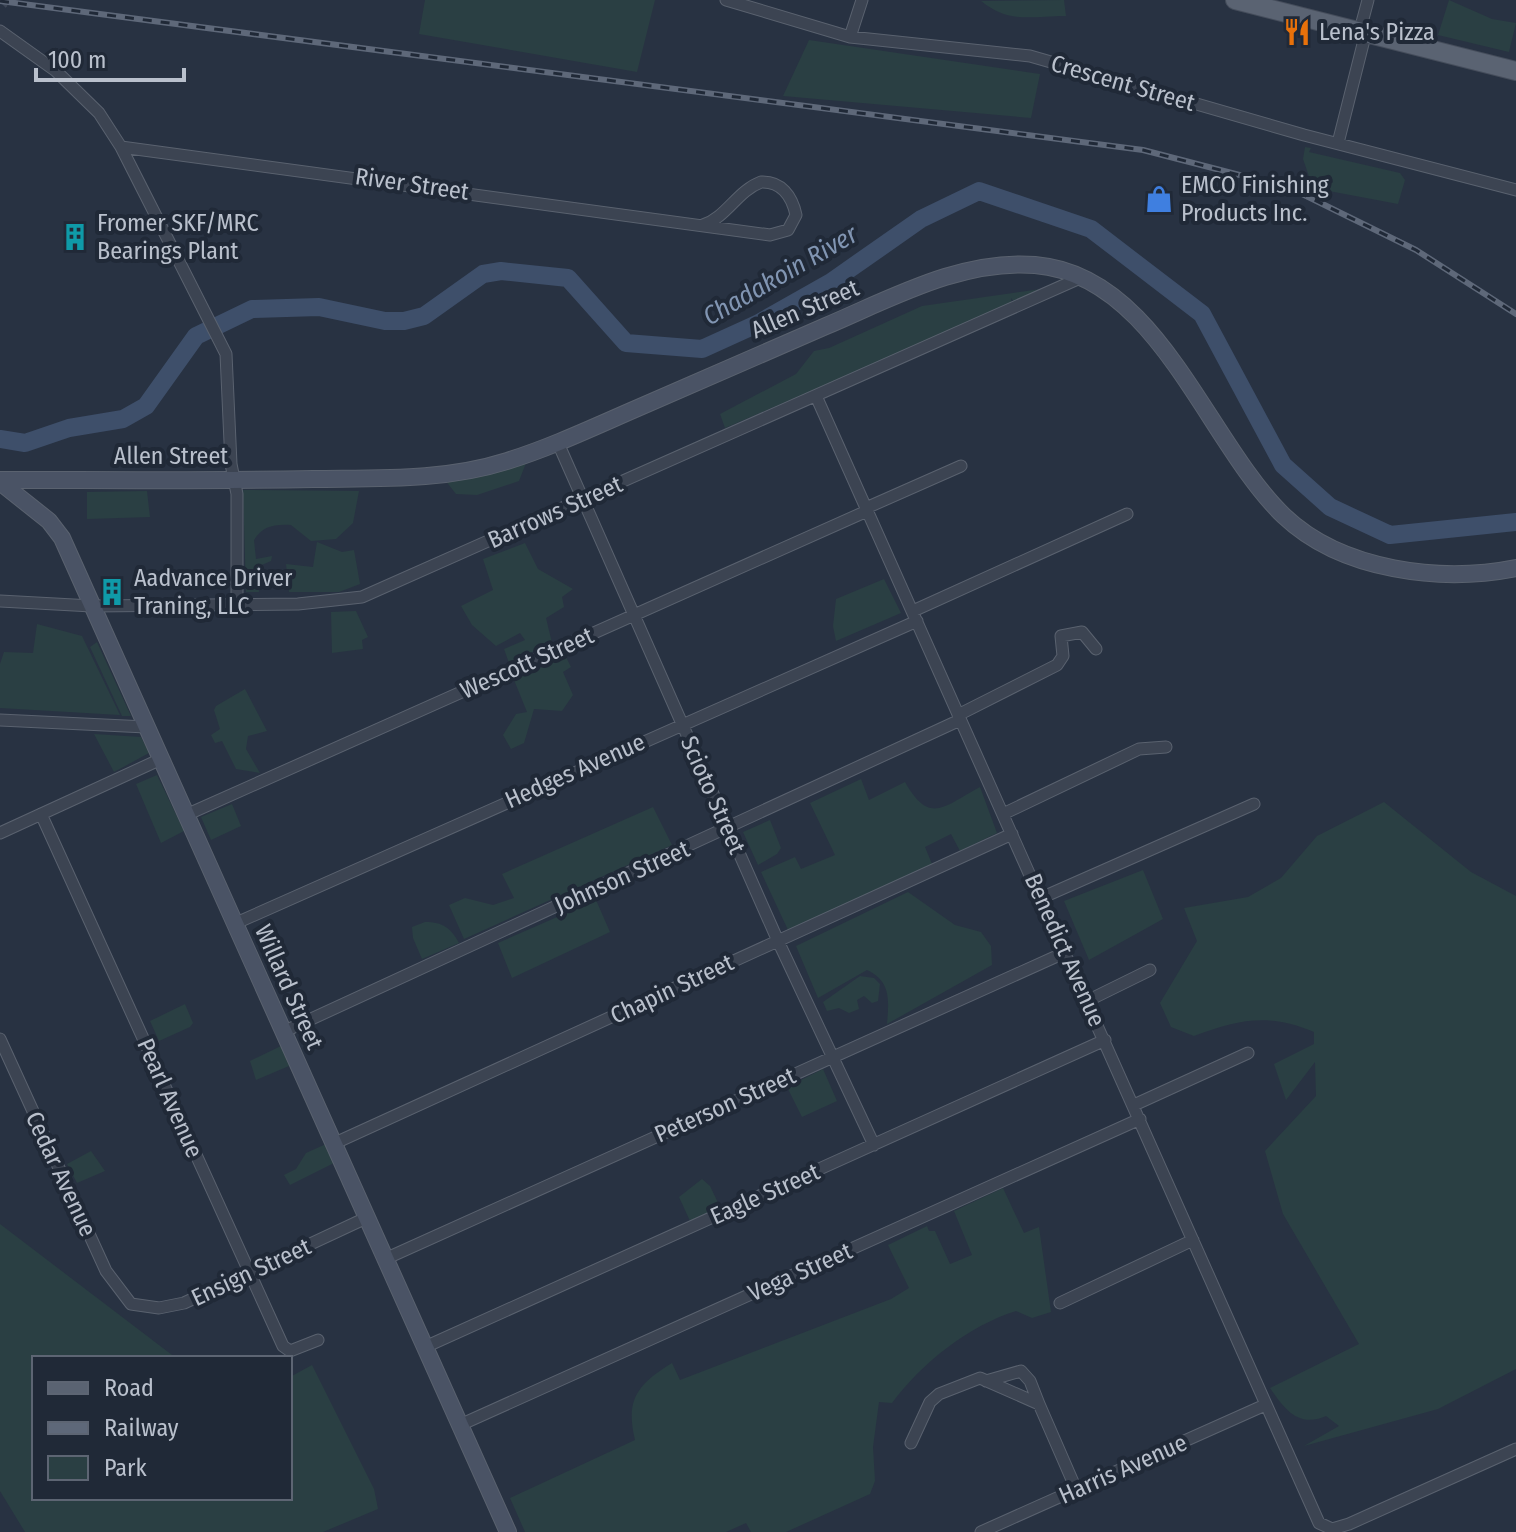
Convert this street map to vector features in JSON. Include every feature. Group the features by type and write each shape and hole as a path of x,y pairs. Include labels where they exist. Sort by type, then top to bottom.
{"main road":[{"path":"1235,0 1516,71"}],"street":[{"name":"Crescent Street","path":"726,0 850,37 1030,56 1516,190"},
{"path":"850,37 862,0"},
{"path":"1338,143 1368,0"},
{"path":"0,31 56,71 86,98 121,147 219,339 228,363 237,603"},
{"name":"River Street","path":"121,147 770,235 791,226 795,209 781,188 761,182 752,185 718,219 703,225"},
{"name":"Allen Street","path":"0,481 441,475 506,462 558,443 877,304 962,271 996,265 1033,265 1080,278 1104,290 1135,315 1255,481 1299,529 1366,561 1431,575 1471,575 1516,568"},
{"name":"Barrows Street","path":"0,601 92,606 313,604 362,597 1080,278"},
{"name":"Benedict Avenue","path":"816,396 1319,1523 1332,1529 1516,1449"},
{"name":"Scioto Street","path":"558,443 778,941 874,1145"},
{"name":"Wescott Street","path":"186,815 961,466"},
{"name":"Willard Street","path":"0,481 57,529 508,1532"},
{"name":"Hedges Avenue","path":"234,924 682,723 1127,514"},
{"name":"Johnson Street","path":"283,1032 728,829 959,718 1053,668 1063,656 1061,636 1082,632 1096,649"},
{"path":"0,720 146,727"},
{"path":"1003,814 1139,749 1166,747"},
{"path":"0,833 161,759"},
{"path":"1041,898 1254,804"},
{"name":"Pearl Avenue","path":"41,814 286,1350 318,1340"},
{"name":"Chapin Street","path":"333,1144 1012,834"},
{"name":"Peterson Street","path":"385,1259 1066,952"},
{"path":"1087,1001 1150,970"},
{"name":"Cedar Avenue","path":"0,1039 106,1271 131,1304"},
{"name":"Eagle Street","path":"425,1347 1105,1040"},
{"path":"1134,1105 1248,1053"},
{"name":"Vega Street","path":"460,1425 1140,1119"},
{"name":"Ensign Street","path":"131,1304 159,1308 184,1303 366,1218"},
{"path":"1060,1303 1193,1240"},
{"path":"986,1381 1021,1371 1030,1381 1076,1489"},
{"path":"911,1443 921,1415 939,1394 973,1379 986,1381 1039,1404"},
{"name":"Harris Avenue","path":"981,1532 1265,1405"}],"green space":[{"path":"425,0 655,0 637,72 419,34"},
{"path":"1064,0 1066,16 1031,17 1001,13 981,1"},
{"path":"1449,0 1492,19 1516,23 1509,52 1438,35"},
{"path":"809,40 1040,74 1031,118 783,96"},
{"path":"1305,147 1311,148 1309,152 1400,173 1405,180 1398,204 1313,188 1303,159"},
{"path":"1048,288 1015,303 1011,298 1012,305 725,428 720,414 796,374 814,351 829,348 922,306"},
{"path":"526,463 519,481 477,495 456,494 445,480"},
{"path":"243,490 359,491 353,523 336,539 311,541 291,525 274,526 261,532 254,540 256,559 272,556 271,561 257,567 259,592 246,592"},
{"path":"147,491 150,517 87,519 87,492"},
{"path":"317,542 342,552 354,550 360,584 339,592 289,592 286,564 313,567"},
{"path":"525,543 538,569 573,589 562,597 564,607 546,618 552,643 509,663 504,649 525,640 520,633 496,646 472,625 461,606 493,590 483,559"},
{"path":"884,579 901,613 836,641 833,626 836,599"},
{"path":"356,611 368,637 362,640 363,649 332,653 331,612"},
{"path":"37,624 82,636 120,715 0,708 0,664 4,652 33,653"},
{"path":"97,642 131,716 122,716 90,647"},
{"path":"564,653 571,667 563,672 573,695 562,711 534,709 524,743 511,749 503,735 516,714 527,712 514,680"},
{"path":"245,689 267,731 248,736 246,749 260,773 236,769 222,741 215,743 211,735 220,729 214,710 216,706"},
{"path":"94,734 141,737 149,753 114,772"},
{"path":"157,775 184,831 161,843 136,784"},
{"path":"861,779 869,800 905,782 914,796 930,808 947,805 980,787 997,833 960,851 951,834 925,847 932,864 788,930 761,872 795,857 801,869 835,855 810,803"},
{"path":"1384,802 1471,872 1516,896 1516,1369 1438,1409 1304,1446 1339,1426 1326,1416 1308,1420 1294,1415 1270,1388 1359,1344 1283,1214 1265,1151 1316,1096 1315,1062 1286,1100 1274,1064 1314,1044 1314,1032 1282,1022 1254,1020 1194,1036 1171,1027 1160,1003 1197,941 1184,908 1248,897 1281,878 1317,836"},
{"path":"232,804 241,826 211,840 201,817"},
{"path":"653,807 672,845 464,939 449,905 465,898 493,905 514,898 502,874"},
{"path":"770,820 781,848 777,854 758,865 743,832"},
{"path":"1143,870 1163,919 1089,960 1064,901"},
{"path":"908,892 955,925 981,932 991,946 992,965 887,1024 887,992 881,980 867,970 818,998 796,946"},
{"path":"596,900 610,932 512,978 498,943"},
{"path":"425,922 446,927 459,943 422,959 412,927"},
{"path":"860,976 874,978 880,984 878,1001 872,1003 864,996 857,1000 859,1009 849,1013 839,1008 827,1011 823,1002"},
{"path":"185,1004 193,1023 159,1041 150,1021"},
{"path":"281,1046 289,1066 256,1080 250,1061"},
{"path":"823,1069 837,1101 802,1117 787,1087"},
{"path":"326,1144 334,1163 290,1185 284,1175 296,1169 306,1153"},
{"path":"91,1151 105,1171 77,1183 67,1164"},
{"path":"702,1179 710,1186 720,1207 690,1221 679,1197"},
{"path":"1003,1188 1024,1233 1039,1227 1051,1312 1032,1318 1016,1311 981,1326 932,1360 892,1403 879,1402 873,1447 875,1481 870,1494 786,1532 751,1532 746,1523 726,1532 525,1532 510,1498 635,1440 633,1403 650,1378 672,1363 680,1380 891,1299 909,1288 888,1245 927,1226 929,1231 935,1231 950,1264 972,1255 954,1211"},
{"path":"0,1224 173,1356 32,1356 32,1500 292,1500 292,1376 312,1365 374,1489 378,1509 323,1532 25,1532 0,1491"}],"waterway":[{"name":"Chadakoin River","path":"0,439 25,443 69,428 123,419 146,406 196,336 252,309 319,307 385,321 404,321 424,316 483,274 501,271 568,278 626,343 702,349 757,324 831,282 921,219 979,191 1091,229 1202,314 1283,465 1330,507 1390,535 1516,522"}],"railway":[{"path":"0,1 1143,150 1290,188 1416,250 1516,314"}],"place":[{"name":"Lena's Pizza","path":"1297,32"},
{"name":"EMCO Finishing Products Inc.","path":"1159,199"},
{"name":"Fromer SKF/MRC Bearings Plant","path":"75,237"},
{"name":"Aadvance Driver Traning, LLC","path":"112,592"}]}
